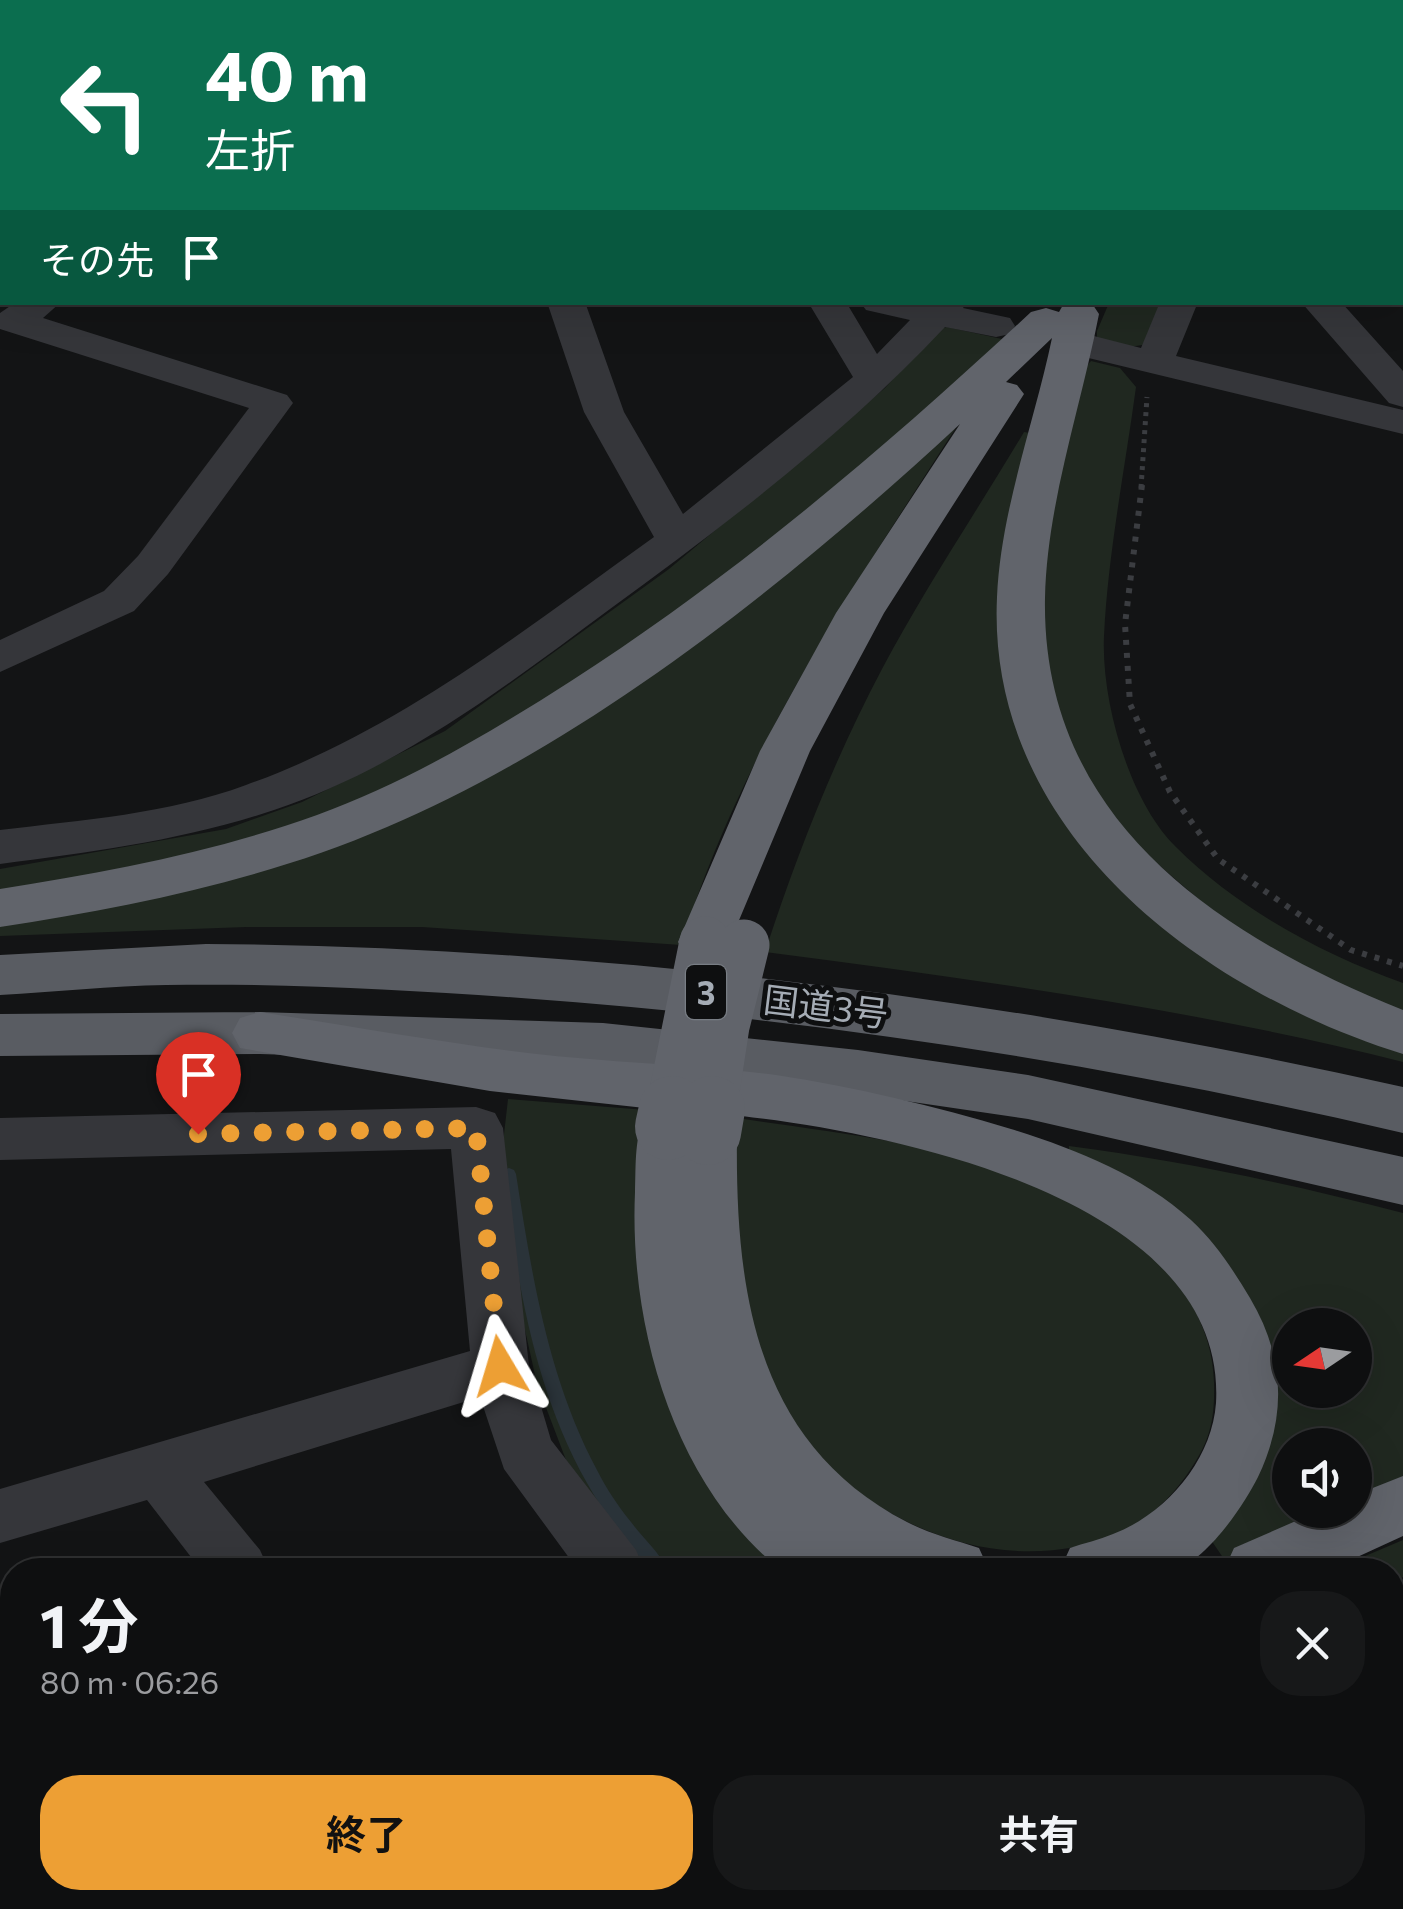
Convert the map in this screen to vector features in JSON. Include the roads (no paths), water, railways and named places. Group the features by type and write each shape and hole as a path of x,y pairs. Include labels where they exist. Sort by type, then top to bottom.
{"highway":[{"path":"0,908 81,896 254,855 339,826 420,791 513,740 634,664 803,540 1072,318"},
{"path":"821,1558 787,1532 752,1493 724,1451 698,1400 668,1283 663,1224 688,1130 724,1026 725,944 785,752 850,630 1072,318"},
{"path":"1072,318 1064,392 1036,489 1021,598 1020,645 1026,688 1040,738 1088,825 1178,913 1302,991 1403,1033"},
{"name":"国道3号","path":"0,975 167,965 390,970 618,983 849,1006 1036,1035 1230,1069 1403,1110"},
{"path":"260,1033 565,1079 764,1096 952,1133 1025,1155 1121,1204 1167,1235 1202,1270 1223,1303 1242,1347 1250,1388 1244,1440 1223,1481 1200,1512 1165,1543 1133,1558"},
{"name":"国道3号","path":"260,1033 602,1044 858,1072 1028,1098 1403,1181"},
{"name":"3","path":"0,1034 260,1033"},
{"path":"688,1130 706,1224 712,1281 728,1353 745,1392 805,1482 842,1518 886,1545 922,1558"},
{"path":"1285,1558 1403,1505"}],"street":[{"path":"567,305 604,412 677,540"},
{"path":"830,305 874,380"},
{"path":"918,305 944,307 996,326"},
{"path":"1156,362 1179,305"},
{"path":"1323,305 1403,395"},
{"path":"0,847 152,827 260,798 364,753 460,698 677,540 874,380 944,307"},
{"path":"0,658 119,601 153,565 273,403 94,350 18,313"},
{"path":"1072,318 1156,362 1403,422"},
{"path":"0,1139 476,1128 500,1366 525,1451 605,1558"},
{"path":"0,1516 500,1366"},
{"path":"160,1470 229,1558"}],"waterway":[{"path":"509,1174 527,1285 552,1385 593,1479 650,1558"}]}
